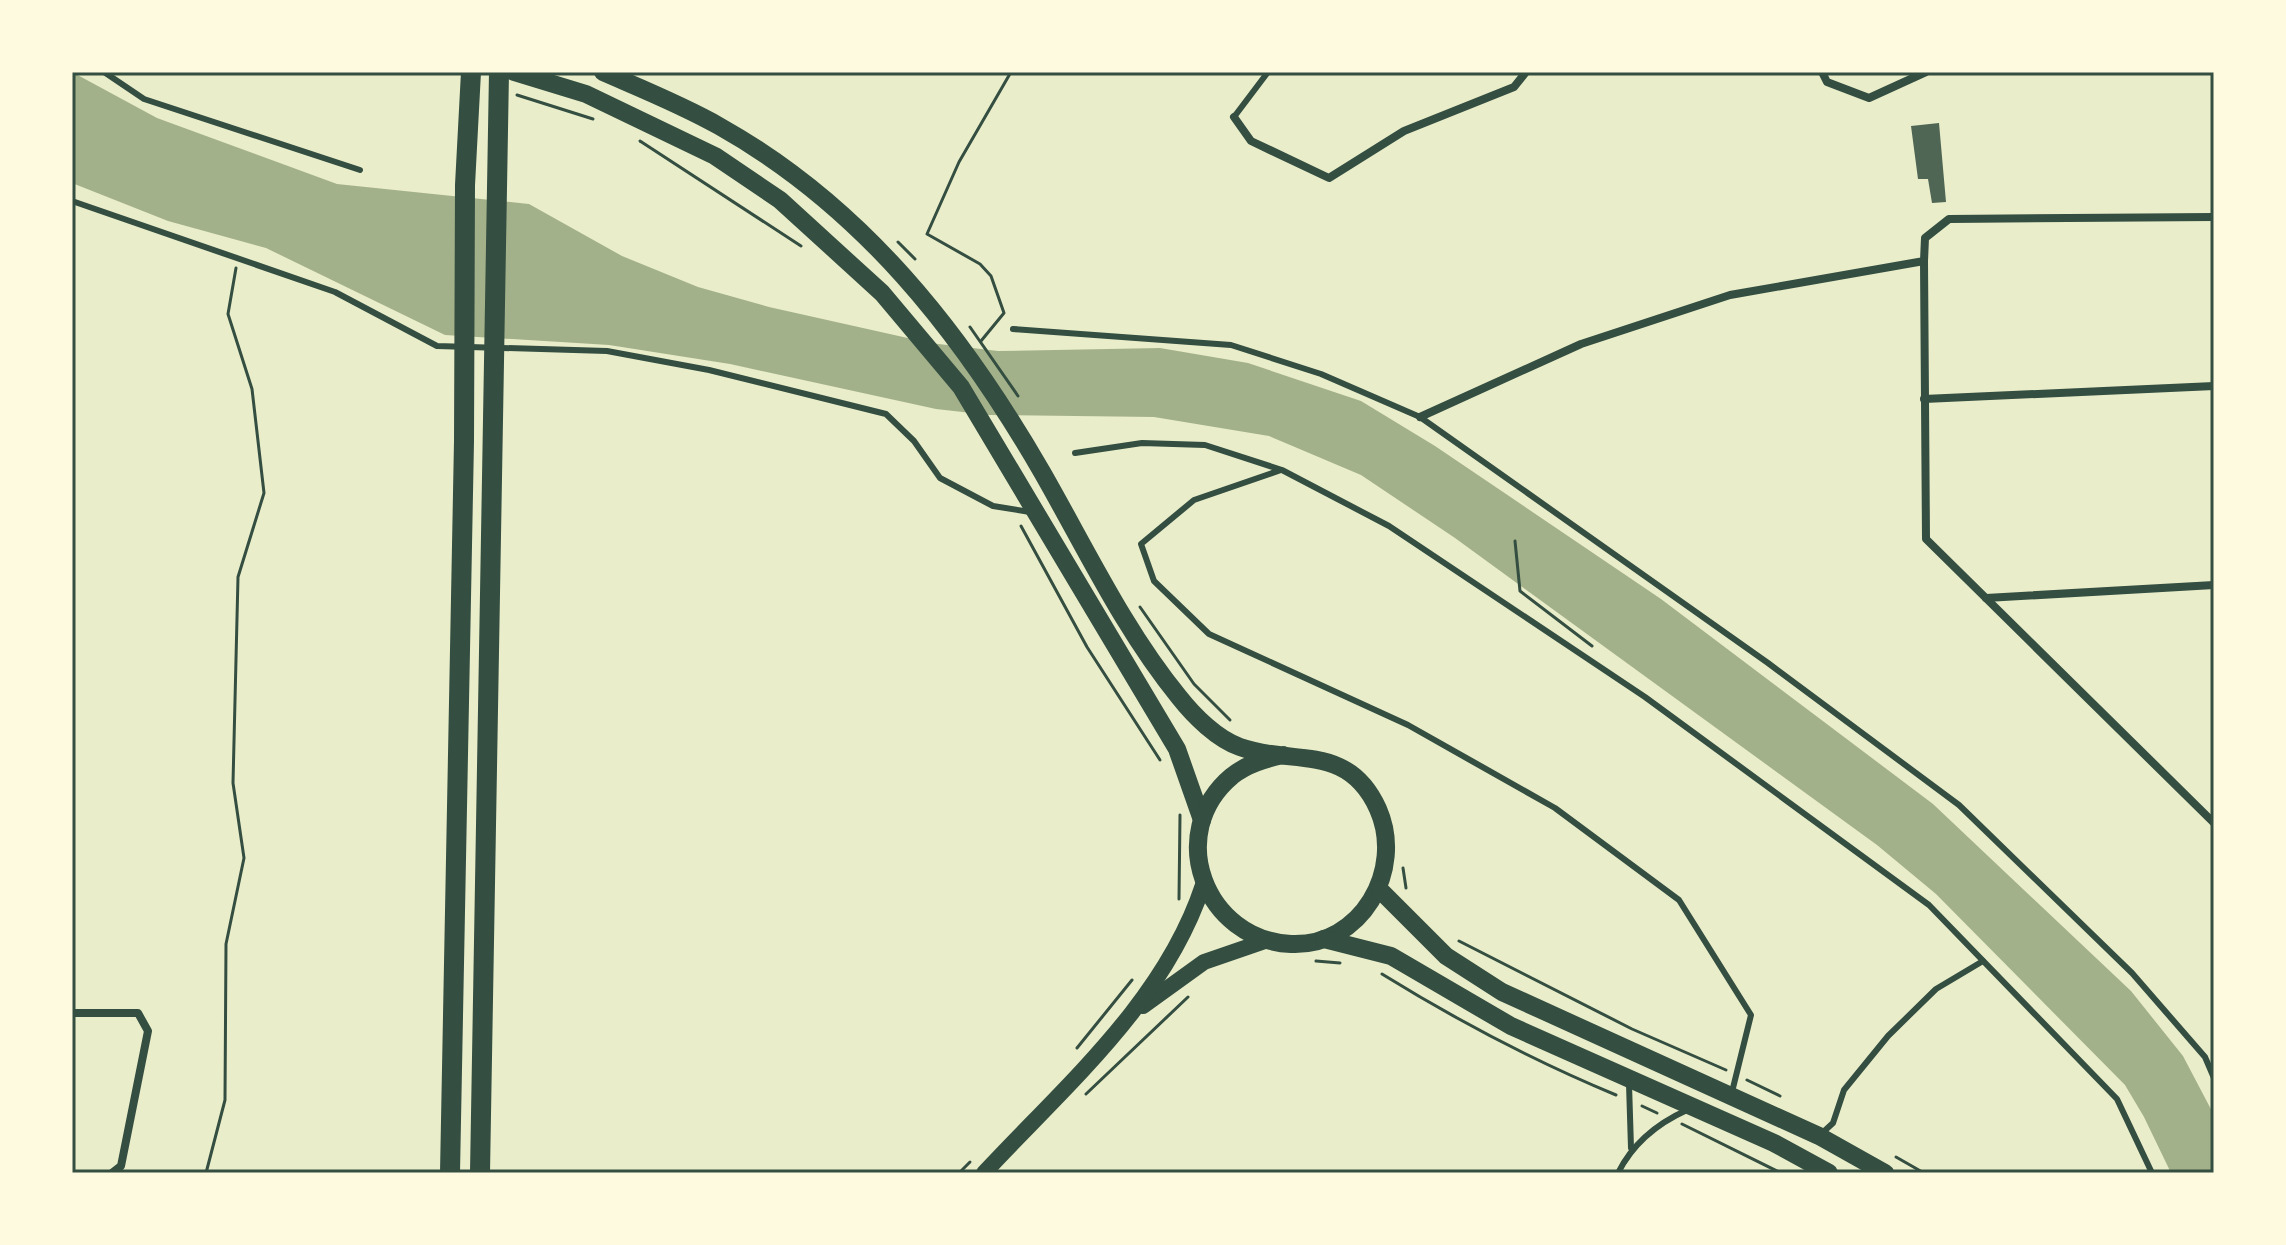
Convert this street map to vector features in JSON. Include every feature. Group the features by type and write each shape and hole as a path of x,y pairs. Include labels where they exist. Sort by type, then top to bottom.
{"highway":[{"path":"450,1173 465,185 471,72"},
{"path":"480,1173 499,194 507,96 499,72"}],"main road":[{"path":"514,72 600,100 670,132 751,178 853,264 920,335 961,387 1177,749 1202,820"},
{"path":"603,72 720,126 801,179 874,241 959,341 1023,440 1130,623 1179,698 1203,724 1239,747 1312,757 1338,766 1369,795 1386,833 1387,862 1379,889 1365,911 1347,928 1324,939 1295,944 1265,941 1239,929 1218,909 1203,885 1197,841 1202,820 1215,795 1233,775 1257,761 1283,755"},
{"path":"984,1173 1135,1011 1181,940 1203,885"},
{"path":"1379,889 1446,956 1502,992 1819,1136 1885,1173"},
{"path":"1324,939 1391,956 1511,1026 1694,1107 1829,1173"},
{"path":"1135,1011 1204,962 1265,941"}],"street":[{"path":"1234,117 1251,141 1329,178 1404,131 1514,87 1526,72"},
{"path":"1822,72 1827,82 1869,98 1926,72"},
{"path":"2214,217 1949,219 1925,238 1924,261 1926,539 2214,823"},
{"path":"1420,417 1581,344 1730,295 1924,261"},
{"path":"1924,399 2214,386"},
{"path":"1986,598 2214,585"},
{"path":"72,1013 138,1013 148,1031 121,1166 112,1173"}],"lane":[{"path":"104,72 144,99 360,170"},
{"path":"1234,117 1268,72"},
{"path":"72,201 335,292 437,346 607,351 709,370 886,414 914,441 940,478 993,506 1035,512"},
{"path":"1013,329 1231,345 1321,374 1420,417 1768,663 1959,805 2132,973 2205,1057 2214,1078"},
{"path":"1075,453 1142,443 1205,445 1282,470 1389,526 1593,662 1812,816 1929,905 2117,1099 2152,1173"},
{"path":"1282,470 1194,500 1141,544 1154,581 1209,634 1408,725 1515,785 1555,808 1679,900 1751,1015 1732,1095"},
{"path":"1819,1136 1833,1123 1844,1090 1888,1036 1936,989 1983,961"},
{"path":"1628,1078 1631,1148"},
{"path":"1618,1173 1631,1148 1668,1118 1694,1107"}],"path":[{"path":"981,341 1004,313 991,276 980,264 927,234 959,162 1011,72"},
{"path":"507,96 603,122"},
{"path":"630,135 811,252"},
{"path":"206,1173 225,1100 226,944 244,858 233,783 238,577 264,493 252,389 228,314 238,257"},
{"path":"1012,510 1087,647 1165,770"},
{"path":"1515,541 1520,591 1592,644 1593,662"},
{"path":"1134,598 1194,684 1239,727"},
{"path":"1179,904 1176,858 1181,805"},
{"path":"1403,859 1406,888 1412,896"},
{"path":"1459,941 1632,1029 1792,1102"},
{"path":"1313,961 1353,966"},
{"path":"1378,971 1444,1013 1545,1066 1631,1101 1781,1173"},
{"path":"1070,1058 1135,977"},
{"path":"1084,1096 1192,993"},
{"path":"1885,1151 1924,1173"},
{"path":"959,1173 976,1155"}],"shaded area":[{"path":"72,72 157,118 337,184 529,204 622,256 698,287 769,307 930,343 998,351 1160,348 1248,363 1361,401 1435,446 1661,599 1933,804 2131,991 2183,1056 2214,1115 2214,1173 2171,1173 2125,1085 1936,894 1877,845 1455,538 1361,475 1269,436 1154,417 989,415 936,409 730,364 609,345 445,335 266,248 168,221 72,183"}],"building":[{"path":"1939,123 1946,202 1932,203 1928,179 1918,179 1911,126"}]}
